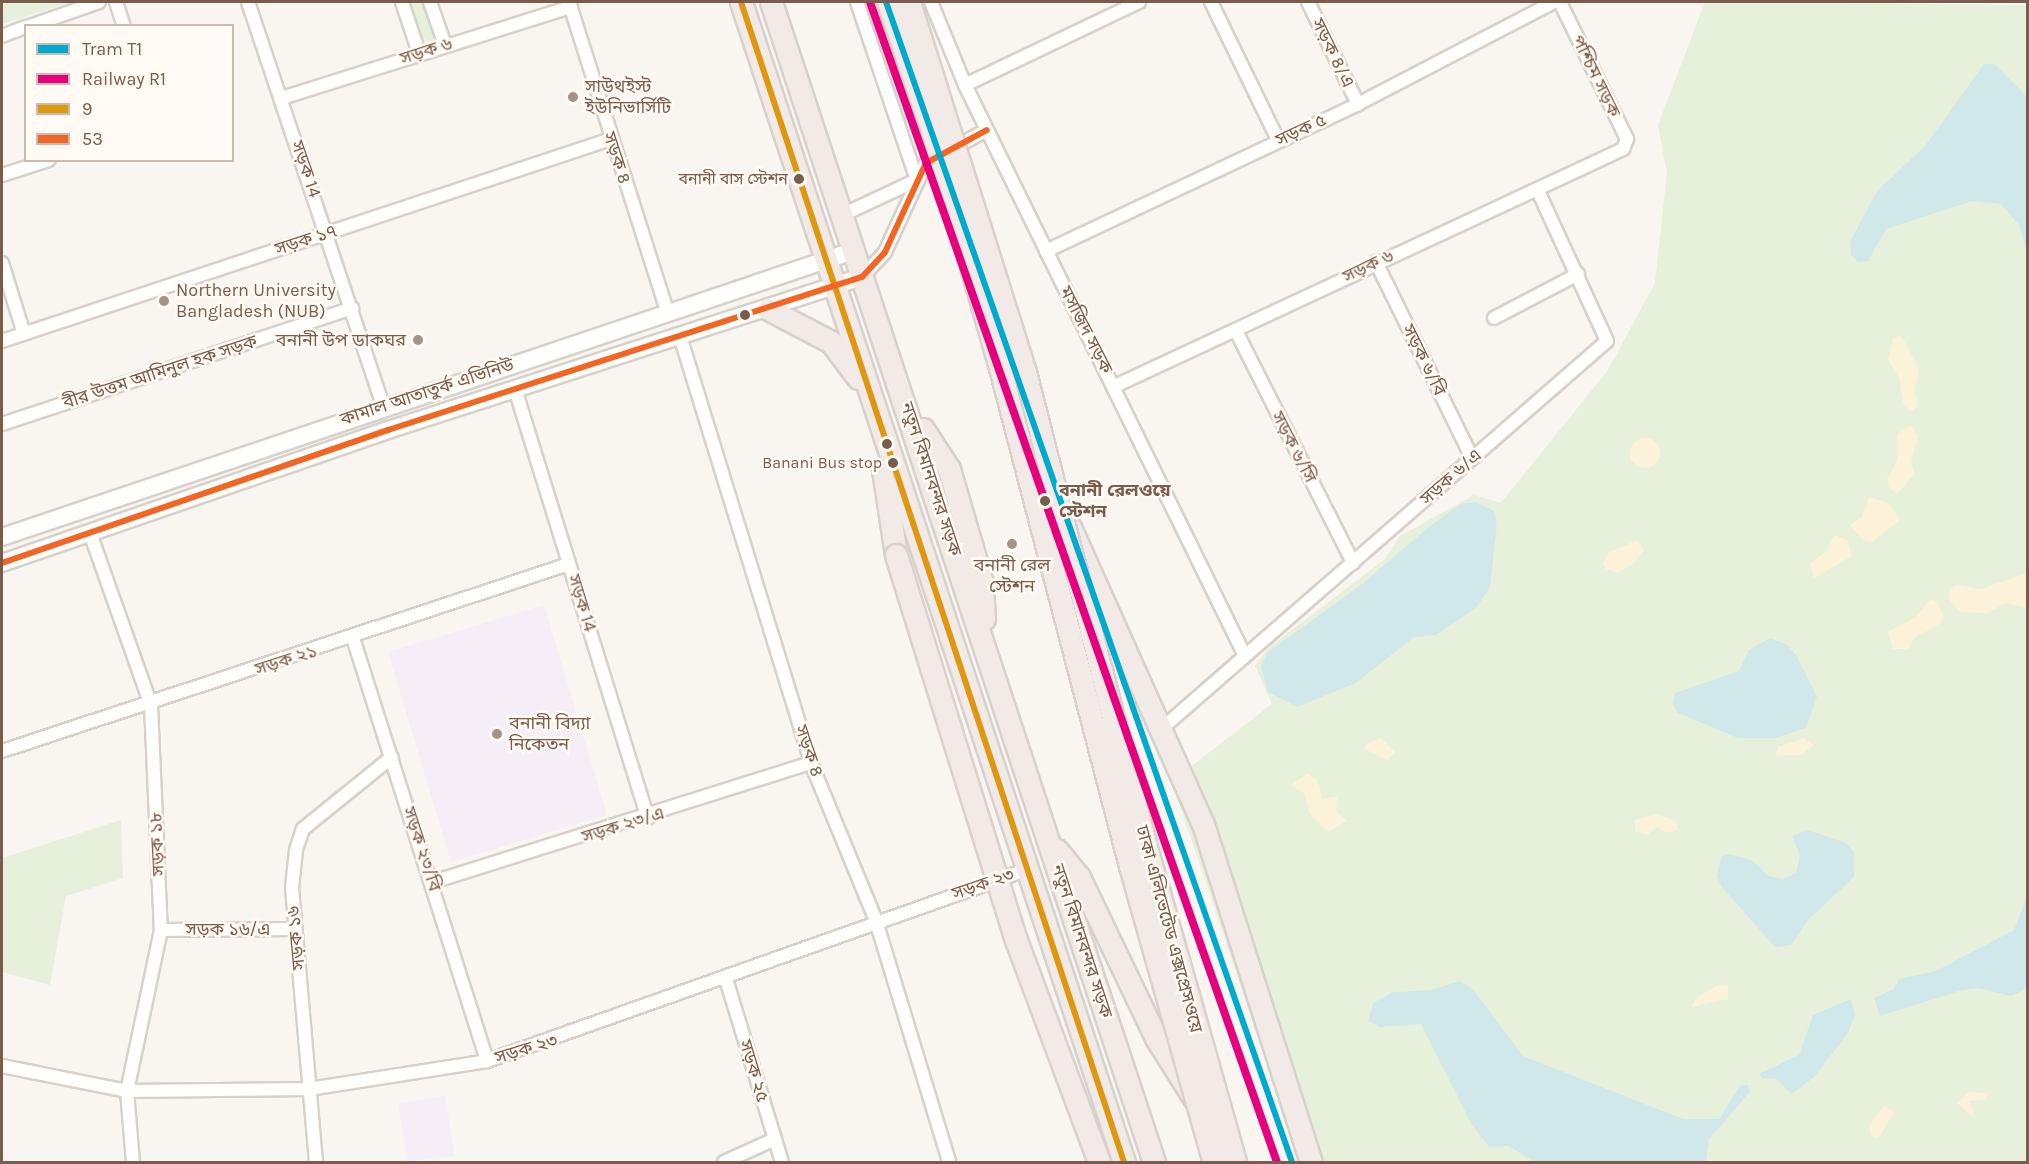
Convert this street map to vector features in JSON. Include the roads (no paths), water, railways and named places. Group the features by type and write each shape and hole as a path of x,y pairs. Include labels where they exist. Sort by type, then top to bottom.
{"highway":[{"name":"নতুন বিমানবন্দর সড়ক","path":"741,2 1124,1162"},
{"name":"নতুন বিমানবন্দর সড়ক","path":"771,2 840,216 906,403 1154,1162"},
{"name":"ঢাকা এলিভেটেড এক্সপ্রেসওয়ে","path":"888,2 933,134 999,364 1130,866 1214,1162"},
{"name":"ঢাকা এলিভেটেড এক্সপ্রেসওয়ে","path":"909,2 1001,288 1066,518 1148,854 1237,1162"},
{"path":"768,309 831,342 872,398 896,555 1016,940 1099,1162"},
{"path":"1066,518 1203,824 1311,1162"},
{"path":"1048,837 1079,877 1173,1068 1237,1162"}],"main road":[{"name":"কামাল আতাতুর্ক এভিনিউ","path":"2,537 383,406 668,315 853,251"},
{"name":"কামাল আতাতুর্ক এভিনিউ","path":"2,563 515,389 862,277"}],"street":[{"path":"36,24 99,2"},
{"path":"116,2 123,24"},
{"name":"সড়ক 14","path":"248,2 328,233 383,406"},
{"path":"402,2 419,53"},
{"path":"430,2 445,45"},
{"path":"858,2 917,180"},
{"name":"মসজিদ সড়ক","path":"931,2 965,85 1115,386 1245,656"},
{"path":"965,85 1138,2"},
{"path":"1211,2 1278,140"},
{"name":"সড়ক ৪/এ","path":"1308,2 1358,104"},
{"name":"সড়ক ৫","path":"1046,251 1358,104 1554,2"},
{"name":"পশ্চিম সড়ক","path":"1560,2 1627,140 1623,149"},
{"name":"সড়ক ৬","path":"282,98 570,4"},
{"name":"সড়ক ৪","path":"570,4 668,315"},
{"path":"2,36 24,28"},
{"path":"862,277 885,252 926,163 987,130"},
{"name":"সড়ক ১৭","path":"2,341 611,139"},
{"name":"সড়ক ৬","path":"1115,386 1236,331 1376,262 1623,149"},
{"path":"2,175 43,162"},
{"path":"840,216 917,180"},
{"name":"সড়ক ৬/এ","path":"1167,724 1607,341 1537,189"},
{"name":"সড়ক ৬/বি","path":"1376,262 1472,458"},
{"path":"2,263 24,333"},
{"path":"1494,318 1578,274"},
{"name":"বীর উত্তম আমিনুল হক সড়ক","path":"2,424 352,308"},
{"name":"সড়ক ৬/সি","path":"1236,331 1353,562"},
{"name":"সড়ক ৪","path":"680,336 811,763 876,921 949,1162"},
{"name":"সড়ক 14","path":"515,389 648,818"},
{"name":"সড়ক ১৮","path":"90,533 151,705 161,930 127,1091 133,1162"},
{"name":"সড়ক ২১","path":"2,751 151,705 569,564"},
{"name":"সড়ক ২৩/বি","path":"353,638 433,882 487,1061"},
{"name":"সড়ক ১৬","path":"316,1162 292,888 303,829 392,757"},
{"name":"সড়ক ২৩/এ","path":"433,882 648,818 811,763"},
{"name":"সড়ক ২৩","path":"2,1066 127,1091 309,1089 487,1061 726,979 876,921 1026,870"},
{"name":"সড়ক ১৬/এ","path":"161,930 296,929"},
{"name":"সড়ক ২৫","path":"726,979 782,1162"},
{"path":"724,1162 775,1139"}],"water":[{"path":"1984,64 1995,64 2027,97 2027,252 2019,225 2001,204 1972,201 1886,229 1868,261 1858,262 1851,255 1850,242 1877,191 1925,146"},
{"path":"1476,502 1494,511 1497,524 1490,587 1477,607 1436,635 1414,637 1356,683 1297,707 1268,692 1261,666 1267,653 1362,584 1430,526 1461,504"},
{"path":"1770,638 1786,644 1796,655 1817,697 1806,728 1775,738 1738,738 1678,713 1673,704 1675,693 1739,671 1749,650"},
{"path":"1807,830 1846,843 1854,852 1854,877 1808,920 1791,945 1775,947 1721,886 1717,876 1721,857 1730,854 1753,861 1769,876 1782,879 1796,873 1800,855 1792,836"},
{"path":"2027,896 2027,986 2022,991 2011,996 1978,988 1962,990 1880,1016 1874,998 1894,989 1899,979 1936,971 2014,930"},
{"path":"1460,981 1472,988 1523,1056 1683,1119 1719,1119 1741,1085 1748,1085 1750,1092 1709,1139 1706,1162 1534,1162 1509,1146 1489,1147 1472,1125 1421,1024 1380,1027 1368,1021 1373,1003 1393,992 1431,990"},
{"path":"1851,999 1855,1015 1848,1033 1814,1077 1792,1094 1776,1079 1762,1078 1759,1074 1799,1055 1813,1015"}],"tram line":[{"name":"T1","path":"886,2 1292,1162"}],"rail line":[{"name":"R1","path":"870,2 1277,1162"}],"place":[{"name":"সাউথইস্ট ইউনিভার্সিটি","path":"573,97"},
{"name":"বনানী বাস স্টেশন","path":"799,179"},
{"name":"Northern University Bangladesh (NUB)","path":"164,301"},
{"name":"বনানী উপ ডাকঘর","path":"418,340"},
{"name":"Banani Bus stop","path":"893,463"},
{"name":"বনানী রেলওয়ে স্টেশন","path":"1045,501"},
{"name":"বনানী রেল স্টেশন","path":"1012,544"},
{"name":"বনানী বিদ্যা নিকেতন","path":"497,734"}]}
